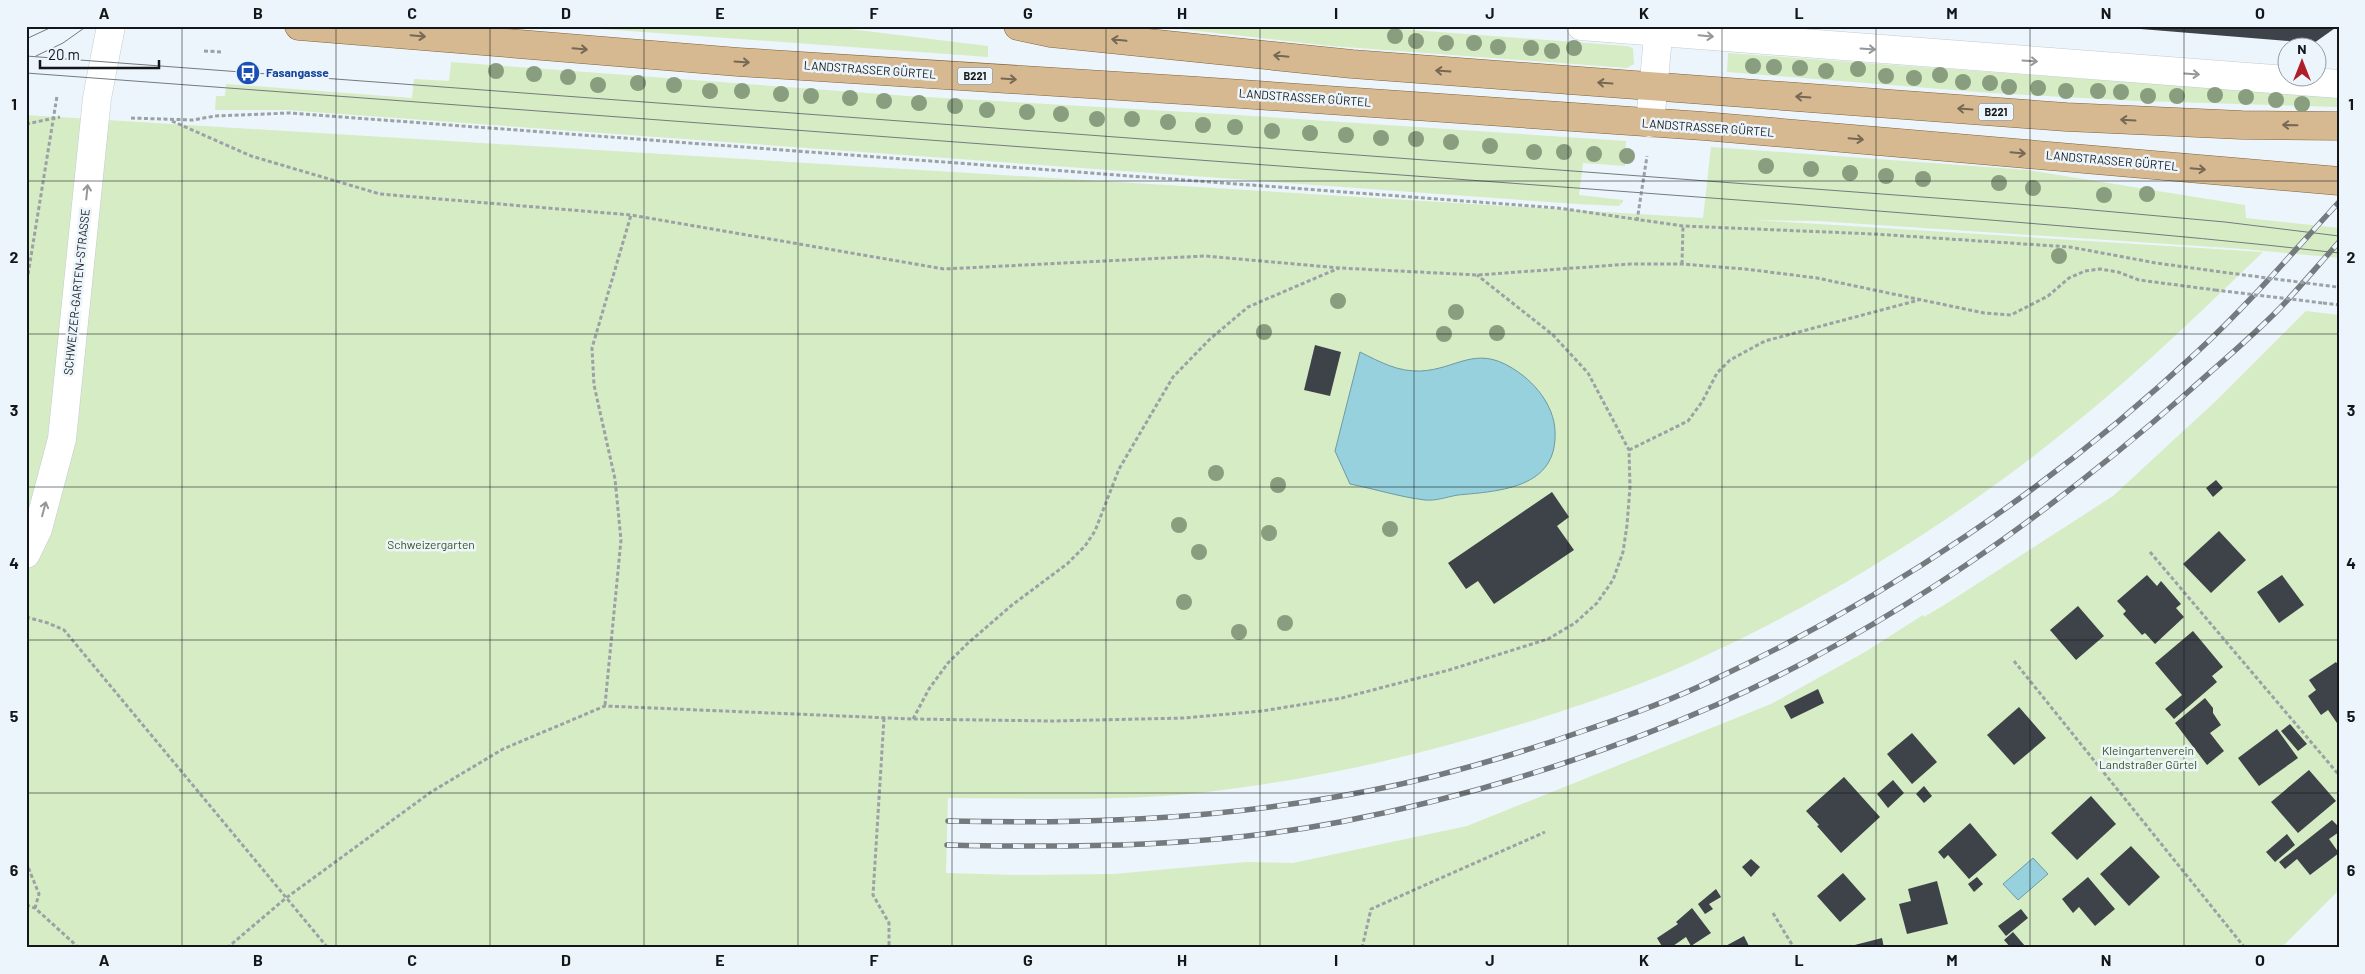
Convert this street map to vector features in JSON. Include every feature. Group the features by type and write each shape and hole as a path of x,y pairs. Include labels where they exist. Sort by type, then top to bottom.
{"main road":[{"name":"LANDSTRASSER GÜRTEL","path":"299,26 738,62 1198,90 1703,126 2339,181"},
{"name":"B221","path":"1018,26 1051,33 1352,64 1653,87 2066,117 2242,125 2339,126"}],"street":[{"name":"SCHWEIZER-GARTEN-STRASSE","path":"26,554 38,529 62,439 95,114 111,26"},
{"path":"1580,26 1658,29 2339,84"},
{"path":"1650,123 1658,29"}],"path":[{"path":"204,51 223,52"},
{"path":"26,287 57,96"},
{"path":"95,114 192,120 215,116 289,113 1558,208 1637,221 1683,226 1874,234 2070,247 2156,263 2338,287"},
{"path":"169,120 252,156 380,194 631,215 944,270 1205,256 1340,268 1477,275 1630,264 1682,264 1745,269 1817,278 1984,313 2011,315 2048,296 2069,278 2085,271 2100,269 2139,280 2339,305"},
{"path":"1637,221 1648,153"},
{"path":"605,706 620,540 615,479 594,384 592,348 631,215"},
{"path":"1682,264 1683,226"},
{"path":"913,719 929,689 948,663 967,644 1012,605 1067,564 1086,546 1095,531 1119,469 1172,377 1210,339 1248,307 1340,268"},
{"path":"227,948 286,898 431,792 503,749 605,706 913,719 1052,721 1184,718 1262,712 1351,695 1449,670 1548,639 1576,623 1598,603 1613,580 1622,552 1627,525 1630,487 1629,450 1588,373 1553,335 1477,275"},
{"path":"1629,450 1688,421 1702,402 1717,373 1730,360 1766,341 1920,300"},
{"path":"2150,552 2339,775"},
{"path":"26,617 64,630 328,948"},
{"path":"2014,661 2246,948"},
{"path":"884,718 874,895 889,923 888,948"},
{"path":"1362,948 1371,910 1545,832"},
{"path":"26,862 40,894 35,908"},
{"path":"26,905 35,908 79,948"},
{"path":"1772,913 1794,948"}],"green space":[{"path":"561,26 825,26 988,46 988,57"},
{"path":"1154,26 1359,26 1627,46 1633,48 1634,64 1627,68 1331,46"},
{"path":"1728,53 2294,94 2339,98 2339,107 2139,101 1991,93 1727,72"},
{"path":"451,62 908,96 1222,114 1626,141 1625,166 1583,163 1579,195 1623,200 1623,202 1619,206 1577,204 286,110 215,110 216,96 225,96 226,84 412,98 414,79 449,81"},
{"name":"Schweizergarten","path":"26,115 1703,218 1711,147 2028,170 2245,205 2246,218 2339,228 2339,258 2244,249 1817,221 1754,220 2263,252 2136,372 2017,469 1910,543 1855,577 1741,639 1653,679 1559,712 1472,739 1341,771 1252,786 1175,795 1078,799 948,798 946,873 1021,875 1114,874 1246,862 1293,863 1467,826 1771,704 1865,652 1923,615 1924,617 1949,602 2113,496 2219,398 2306,311 2339,315 2339,890 2281,948 26,948"}],"water":[{"path":"1360,352 1389,366 1413,371 1434,369 1476,358 1499,361 1512,368 1535,387 1551,412 1555,431 1553,450 1547,464 1537,475 1524,483 1508,488 1434,500 1406,497 1350,484 1335,451"},
{"path":"2033,858 2048,874 2018,900 2003,884"}],"building":[{"path":"2104,26 2338,26 2321,38 2278,38 2278,40"},
{"path":"1315,345 1341,352 1330,396 1304,390"},
{"path":"2216,480 2223,488 2213,497 2206,488"},
{"path":"1552,492 1569,517 1557,526 1574,550 1494,604 1478,581 1466,589 1448,563"},
{"path":"2219,531 2246,560 2211,593 2183,564"},
{"path":"2147,575 2157,586 2161,581 2181,604 2176,608 2184,617 2155,644 2145,633 2142,635 2123,614 2126,611 2117,601"},
{"path":"2282,575 2304,605 2279,623 2257,592"},
{"path":"2078,606 2104,636 2076,660 2050,630"},
{"path":"2193,631 2223,667 2212,676 2217,682 2174,719 2165,709 2182,695 2155,663"},
{"path":"2336,662 2339,666 2339,721 2337,723 2328,710 2321,715 2308,696 2316,690 2309,680"},
{"path":"1818,689 1824,703 1791,719 1784,706"},
{"path":"2205,698 2213,708 2213,713 2221,725 2210,733 2224,751 2207,765 2175,723"},
{"path":"2019,707 2046,738 2014,765 1987,735"},
{"path":"2290,724 2307,744 2298,751 2281,731"},
{"path":"2277,729 2298,758 2259,786 2238,758"},
{"path":"1912,733 1937,762 1912,784 1887,754"},
{"path":"2309,770 2336,801 2298,833 2271,802"},
{"path":"1844,777 1880,817 1841,853 1806,811"},
{"path":"1893,780 1904,793 1888,808 1877,794"},
{"path":"1924,786 1932,796 1924,803 1916,794"},
{"path":"2091,796 2116,824 2077,860 2051,833"},
{"path":"2332,820 2339,827 2339,832 2329,839 2339,853 2310,875 2297,859 2285,869 2279,862"},
{"path":"1970,823 1997,855 1969,879 1948,855 1944,859 1938,852"},
{"path":"2287,834 2295,845 2275,862 2266,852"},
{"path":"2131,846 2160,877 2129,906 2100,874"},
{"path":"1751,859 1760,867 1751,877 1742,867"},
{"path":"1843,873 1866,899 1840,922 1817,896"},
{"path":"1977,877 1983,884 1974,892 1968,884"},
{"path":"2088,877 2115,909 2095,926 2079,907 2073,913 2062,899"},
{"path":"1937,881 1948,924 1907,934 1899,904 1911,901 1908,889"},
{"path":"1716,889 1721,897 1709,904 1713,909 1705,914 1698,904"},
{"path":"1692,908 1711,933 1691,946 1686,937 1670,948 1663,948 1657,938 1678,924 1676,922"},
{"path":"2021,909 2028,918 2006,936 1998,926"},
{"path":"2013,932 2025,946 2024,948 2011,948 2004,940"},
{"path":"1744,936 1749,946 1752,945 1754,948 1722,948"},
{"path":"1882,938 1884,948 1847,948 1847,947"}],"tram line":[{"path":"26,39 54,26"},
{"path":"36,56 63,43 87,26"},
{"path":"26,56 2070,208 2225,222 2339,236"},
{"path":"26,73 1792,204 2134,232 2339,253"}],"railway":[{"path":"948,821 1046,822 1142,819 1238,811 1335,797 1428,778 1489,761 1614,720 1697,688 1778,648 1842,613 1968,535 2028,492 2087,447 2197,352 2252,297 2339,202"},
{"path":"947,845 1095,846 1144,844 1242,837 1340,822 1484,788 1531,774 1625,742 1716,705 1780,675 1904,605 1964,566 2079,483 2188,392 2259,329 2339,242"}],"place":[{"name":"Fasangasse","path":"248,73"}],"park label":[{"name":"Kleingartenverein Landstraßer Gürtel","path":"2148,758"}]}
